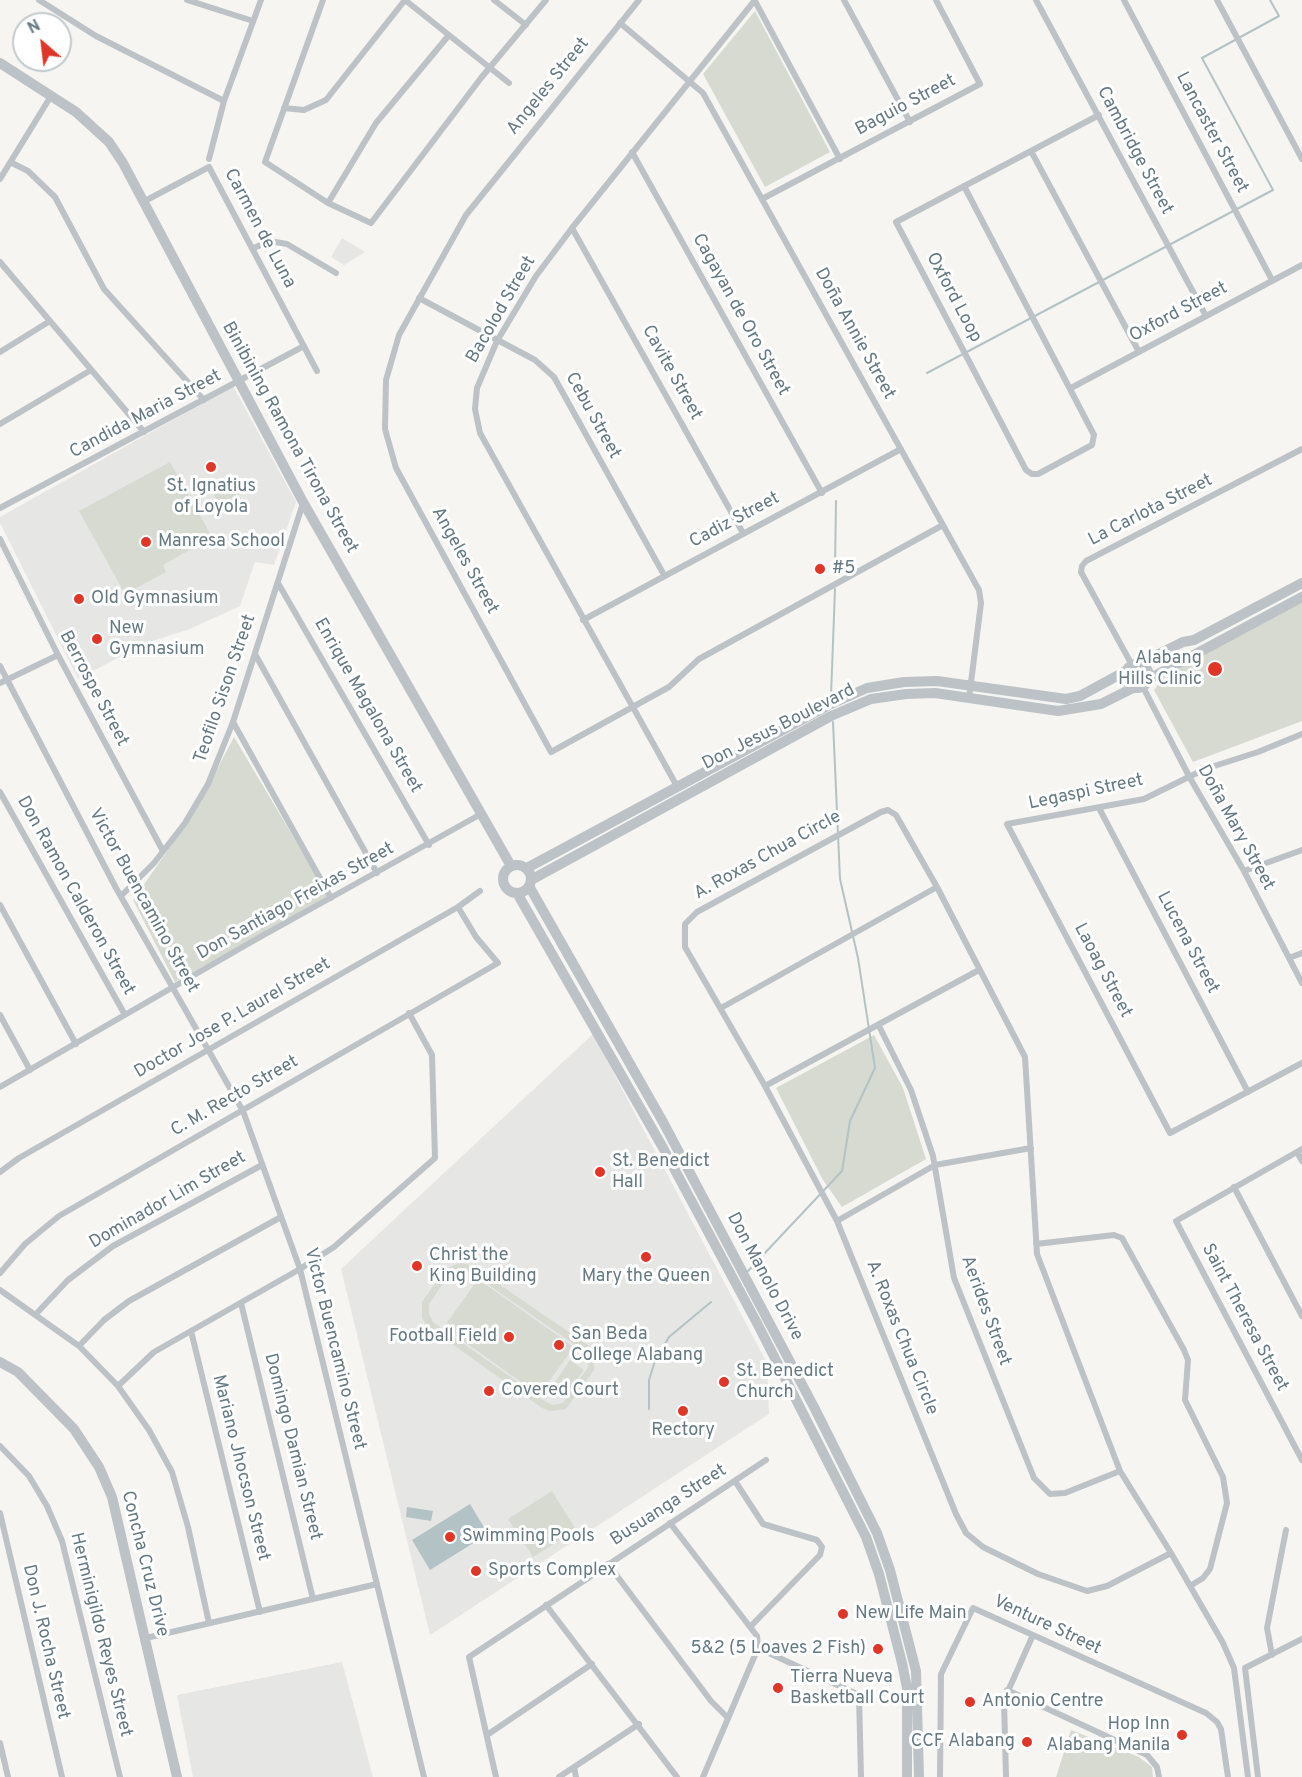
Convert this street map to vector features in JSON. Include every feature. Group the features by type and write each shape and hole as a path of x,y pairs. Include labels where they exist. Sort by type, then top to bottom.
{"street":[{"path":"39,0 96,36 224,102"},
{"path":"187,0 253,21"},
{"path":"210,159 224,102 261,0"},
{"path":"323,0 265,162 328,203 365,221 374,222 411,169 489,68 546,0"},
{"path":"284,108 304,110 326,100 405,0 509,83"},
{"path":"494,0 526,25"},
{"name":"Angeles Street","path":"639,0 466,214 399,335 391,358 384,411 391,450 409,494 551,752 676,682 699,659 944,525"},
{"path":"755,0 840,159"},
{"name":"Bacolod Street","path":"680,792 480,433 475,410 477,388 497,341 536,276 632,152 692,81 755,0"},
{"path":"844,0 910,122"},
{"name":"Baguio Street","path":"762,199 980,84 936,0"},
{"path":"1037,2 1047,0"},
{"name":"Lancaster Street","path":"1124,0 1272,280"},
{"path":"1217,0 1302,159"},
{"name":"Cambridge Street","path":"1037,2 1206,316"},
{"name":"Doña Annie Street","path":"620,23 692,81 703,93 944,525 981,596 970,693"},
{"path":"328,203 376,123 449,35"},
{"name":"Binibining Ramona Tirona Street","path":"0,63 76,112 109,142 303,502 511,866"},
{"path":"0,179 12,163 51,96"},
{"name":"Oxford Loop","path":"1071,388 1094,441 1092,445 1038,474 1032,474 1026,470 896,222 1099,115"},
{"path":"1031,151 1139,352"},
{"name":"Cagayan de Oro Street","path":"632,152 822,492"},
{"path":"12,163 28,171 55,197 104,289 204,400"},
{"name":"Carmen de Luna","path":"143,202 209,167 254,248 317,371"},
{"path":"964,186 1071,388"},
{"name":"Cavite Street","path":"572,228 743,533"},
{"path":"254,248 269,241 287,244 336,273"},
{"path":"0,262 3,271 50,321 144,432"},
{"name":"Oxford Street","path":"1071,388 1302,265"},
{"name":"Cebu Street","path":"419,298 535,360 554,377 664,575"},
{"path":"0,352 50,321"},
{"name":"Candida Maria Street","path":"0,508 239,383 304,346"},
{"path":"0,424 91,370"},
{"name":"Cadiz Street","path":"583,620 901,449"},
{"name":"La Carlota Street","path":"1132,667 1081,573 1082,566 1086,561 1302,449"},
{"name":"Teofilo Sison Street","path":"121,896 163,852 201,797 233,722 303,502"},
{"name":"Berrospe Street","path":"0,539 58,655 163,852"},
{"name":"Enrique Magalona Street","path":"278,583 429,845"},
{"name":"Don Jesus Boulevard","path":"527,868 831,716 871,699 915,694 970,693 1055,700 1080,696 1132,667 1183,642 1194,640 1302,583"},
{"name":"Don Jesus Boulevard","path":"970,693 1058,711 1101,704 1142,685 1199,651 1302,597"},
{"path":"1194,640 1199,651"},
{"path":"255,654 377,873"},
{"path":"0,683 58,655"},
{"name":"Victor Buencamino Street","path":"0,666 121,896 243,1111 300,1269 424,1777"},
{"path":"1132,667 1146,668 1142,685 1126,681 1132,667"},
{"name":"Doña Mary Street","path":"1142,685 1190,778 1244,871 1302,983"},
{"path":"1080,696 1085,708"},
{"path":"233,722 331,898"},
{"name":"Legaspi Street","path":"1007,824 1144,799 1205,769 1258,752 1302,734"},
{"name":"Don Ramon Calderon Street","path":"0,792 125,1015"},
{"name":"Don Jesus Boulevard","path":"530,883 680,792"},
{"name":"Lucena Street","path":"1099,808 1248,1092"},
{"name":"A. Roxas Chua Circle","path":"1171,1553 1107,1586 1086,1591 1038,1574 983,1547 966,1533 956,1514 837,1221 765,1086 685,947 683,935 689,919 881,812 888,810 896,815 937,887 1025,1057 1037,1254 1120,1471 1171,1553 1223,1643 1234,1668 1248,1777"},
{"name":"Don Santiago Freixas Street","path":"0,1087 481,814"},
{"name":"Laoag Street","path":"1007,824 1170,1133 1248,1092"},
{"path":"1244,871 1302,850"},
{"path":"522,865 527,868 530,883 518,893 510,891 502,878 505,871 511,866 522,865"},
{"name":"Don Manolo Drive","path":"530,883 700,1192 815,1409 877,1533 907,1689 908,1777"},
{"path":"721,1008 937,887"},
{"name":"Doctor Jose P. Laurel Street","path":"0,1172 19,1158 458,907 480,891"},
{"name":"Don Manolo Drive","path":"518,893 690,1198 885,1572 918,1688 919,1777"},
{"path":"0,905 76,1044"},
{"name":"C. M. Recto Street","path":"0,1273 25,1244 59,1216 498,963 476,937 458,907"},
{"path":"1289,958 1302,953"},
{"path":"765,1086 979,970"},
{"path":"118,1386 154,1352 300,1269 334,1247 435,1158 432,1055 410,1013"},
{"path":"0,1015 30,1070"},
{"name":"Aerides Street","path":"879,1026 911,1090 935,1165 954,1278 1034,1478 1050,1494 1065,1493 1120,1471"},
{"path":"1248,1092 1302,1063"},
{"path":"627,1085 639,1079"},
{"path":"837,1221 935,1165 1031,1148"},
{"path":"1302,1161 1299,1150 1234,1187 1302,1316"},
{"name":"Dominador Lim Street","path":"36,1314 68,1280 113,1246 262,1165"},
{"name":"Saint Theresa Street","path":"1234,1187 1176,1221 1302,1460"},
{"path":"690,1198 700,1192"},
{"path":"79,1346 104,1320 129,1301 281,1217"},
{"path":"1036,1244 1114,1235 1122,1238 1184,1350 1188,1360 1185,1400 1223,1477 1227,1503 1210,1569 1203,1578 1190,1586"},
{"path":"0,1290 79,1346 118,1386 149,1430 172,1472 188,1527 209,1623"},
{"name":"Domingo Damian Street","path":"241,1303 313,1599"},
{"name":"Mariano Jhocson Street","path":"190,1331 260,1612"},
{"name":"Concha Cruz Drive","path":"0,1362 18,1372 51,1403 74,1429 99,1467 112,1497 177,1777"},
{"path":"803,1412 815,1409"},
{"name":"Herminigildo Reyes Street","path":"0,1446 29,1476 47,1506 62,1542 120,1777"},
{"name":"Busuanga Street","path":"487,1735 469,1657 766,1460"},
{"path":"735,1481 763,1524 817,1540 822,1547 820,1555 751,1626"},
{"name":"Don J. Rocha Street","path":"0,1513 62,1777"},
{"path":"670,1523 757,1636 758,1648 703,1777"},
{"path":"1272,1655 1267,1628 1286,1530"},
{"path":"608,1564 711,1701 728,1718"},
{"path":"146,1638 377,1584"},
{"path":"546,1605 639,1724 677,1777"},
{"name":"Venture Street","path":"940,1777 941,1674 973,1608 1206,1713 1217,1722 1221,1729 1228,1777"},
{"path":"1006,1777 1004,1700 1033,1635"},
{"path":"1258,1777 1245,1668 1302,1639"},
{"path":"758,1648 859,1695 861,1777"},
{"path":"496,1777 487,1735 592,1664"},
{"path":"1007,1690 1147,1755 1157,1767 1159,1777"},
{"path":"559,1777 639,1724"},
{"path":"0,1743 8,1777"},
{"path":"574,1767 576,1777"}],"shaded area":[{"path":"755,11 830,152 765,187 703,74"},
{"path":"342,238 365,252 344,265 331,257"},
{"name":"Manresa School","path":"233,386 296,502 274,565 255,562 240,606 190,629 146,643 78,679 0,523 0,517"},
{"path":"170,462 212,537 163,565 166,572 125,594 79,511"},
{"path":"234,485 241,499 222,509 214,495"},
{"path":"1302,601 1302,721 1193,762 1154,690 1165,676"},
{"path":"234,737 329,897 175,982 133,900 194,813"},
{"name":"San Beda College Alabang","path":"593,1034 767,1363 769,1414 430,1635 341,1269"},
{"path":"874,1035 903,1088 926,1159 842,1207 823,1180 776,1088"},
{"path":"460,1263 471,1265 589,1346 594,1353 594,1370 566,1409 550,1411 542,1408 428,1327 422,1318 422,1302 445,1269","holes":["460,1270 469,1271 582,1350 587,1356 588,1367 563,1403 553,1405 546,1402 433,1322 429,1314 429,1304 450,1273"]},
{"name":"Football Field","path":"478,1279 574,1347 539,1395 444,1327"},
{"path":"570,1360 584,1370 564,1397 551,1388"},
{"path":"552,1491 576,1530 533,1557 508,1519"},
{"name":"Swimming Pools","path":"470,1504 488,1534 430,1570 412,1540"},
{"path":"407,1507 433,1511 431,1521 406,1517"},
{"path":"342,1662 373,1777 193,1777 177,1695"},
{"path":"1071,1730 1139,1757 1152,1767 1153,1777 1056,1777"}],"waterway":[{"path":"927,373 1273,190 1202,58 1279,16 1270,0"},
{"path":"835,567 836,501"},
{"path":"831,696 835,589"},
{"path":"748,1271 842,1171 850,1121 875,1068 858,958 840,879 833,722"},
{"path":"649,1409 649,1380 655,1361 669,1337 711,1302"}],"place":[{"name":"St. Ignatius of Loyola","path":"211,467"},
{"name":"Manresa School","path":"146,542"},
{"name":"#5","path":"820,569"},
{"name":"Old Gymnasium","path":"79,599"},
{"name":"New Gymnasium","path":"97,639"},
{"name":"Alabang Hills Clinic","path":"1215,669"},
{"name":"St. Benedict Hall","path":"600,1172"},
{"name":"Mary the Queen","path":"646,1257"},
{"name":"Christ the King Building","path":"417,1266"},
{"name":"Football Field","path":"509,1337"},
{"name":"San Beda College Alabang","path":"559,1345"},
{"name":"St. Benedict Church","path":"724,1382"},
{"name":"Covered Court","path":"489,1391"},
{"name":"Rectory","path":"683,1411"},
{"name":"Swimming Pools","path":"450,1537"},
{"name":"Sports Complex","path":"476,1571"},
{"name":"New Life Main","path":"843,1614"},
{"name":"5&2 (5 Loaves 2 Fish)","path":"878,1649"},
{"name":"Tierra Nueva Basketball Court","path":"778,1688"},
{"name":"Antonio Centre","path":"970,1702"},
{"name":"Hop Inn Alabang Manila","path":"1182,1735"},
{"name":"CCF Alabang","path":"1027,1742"}]}
